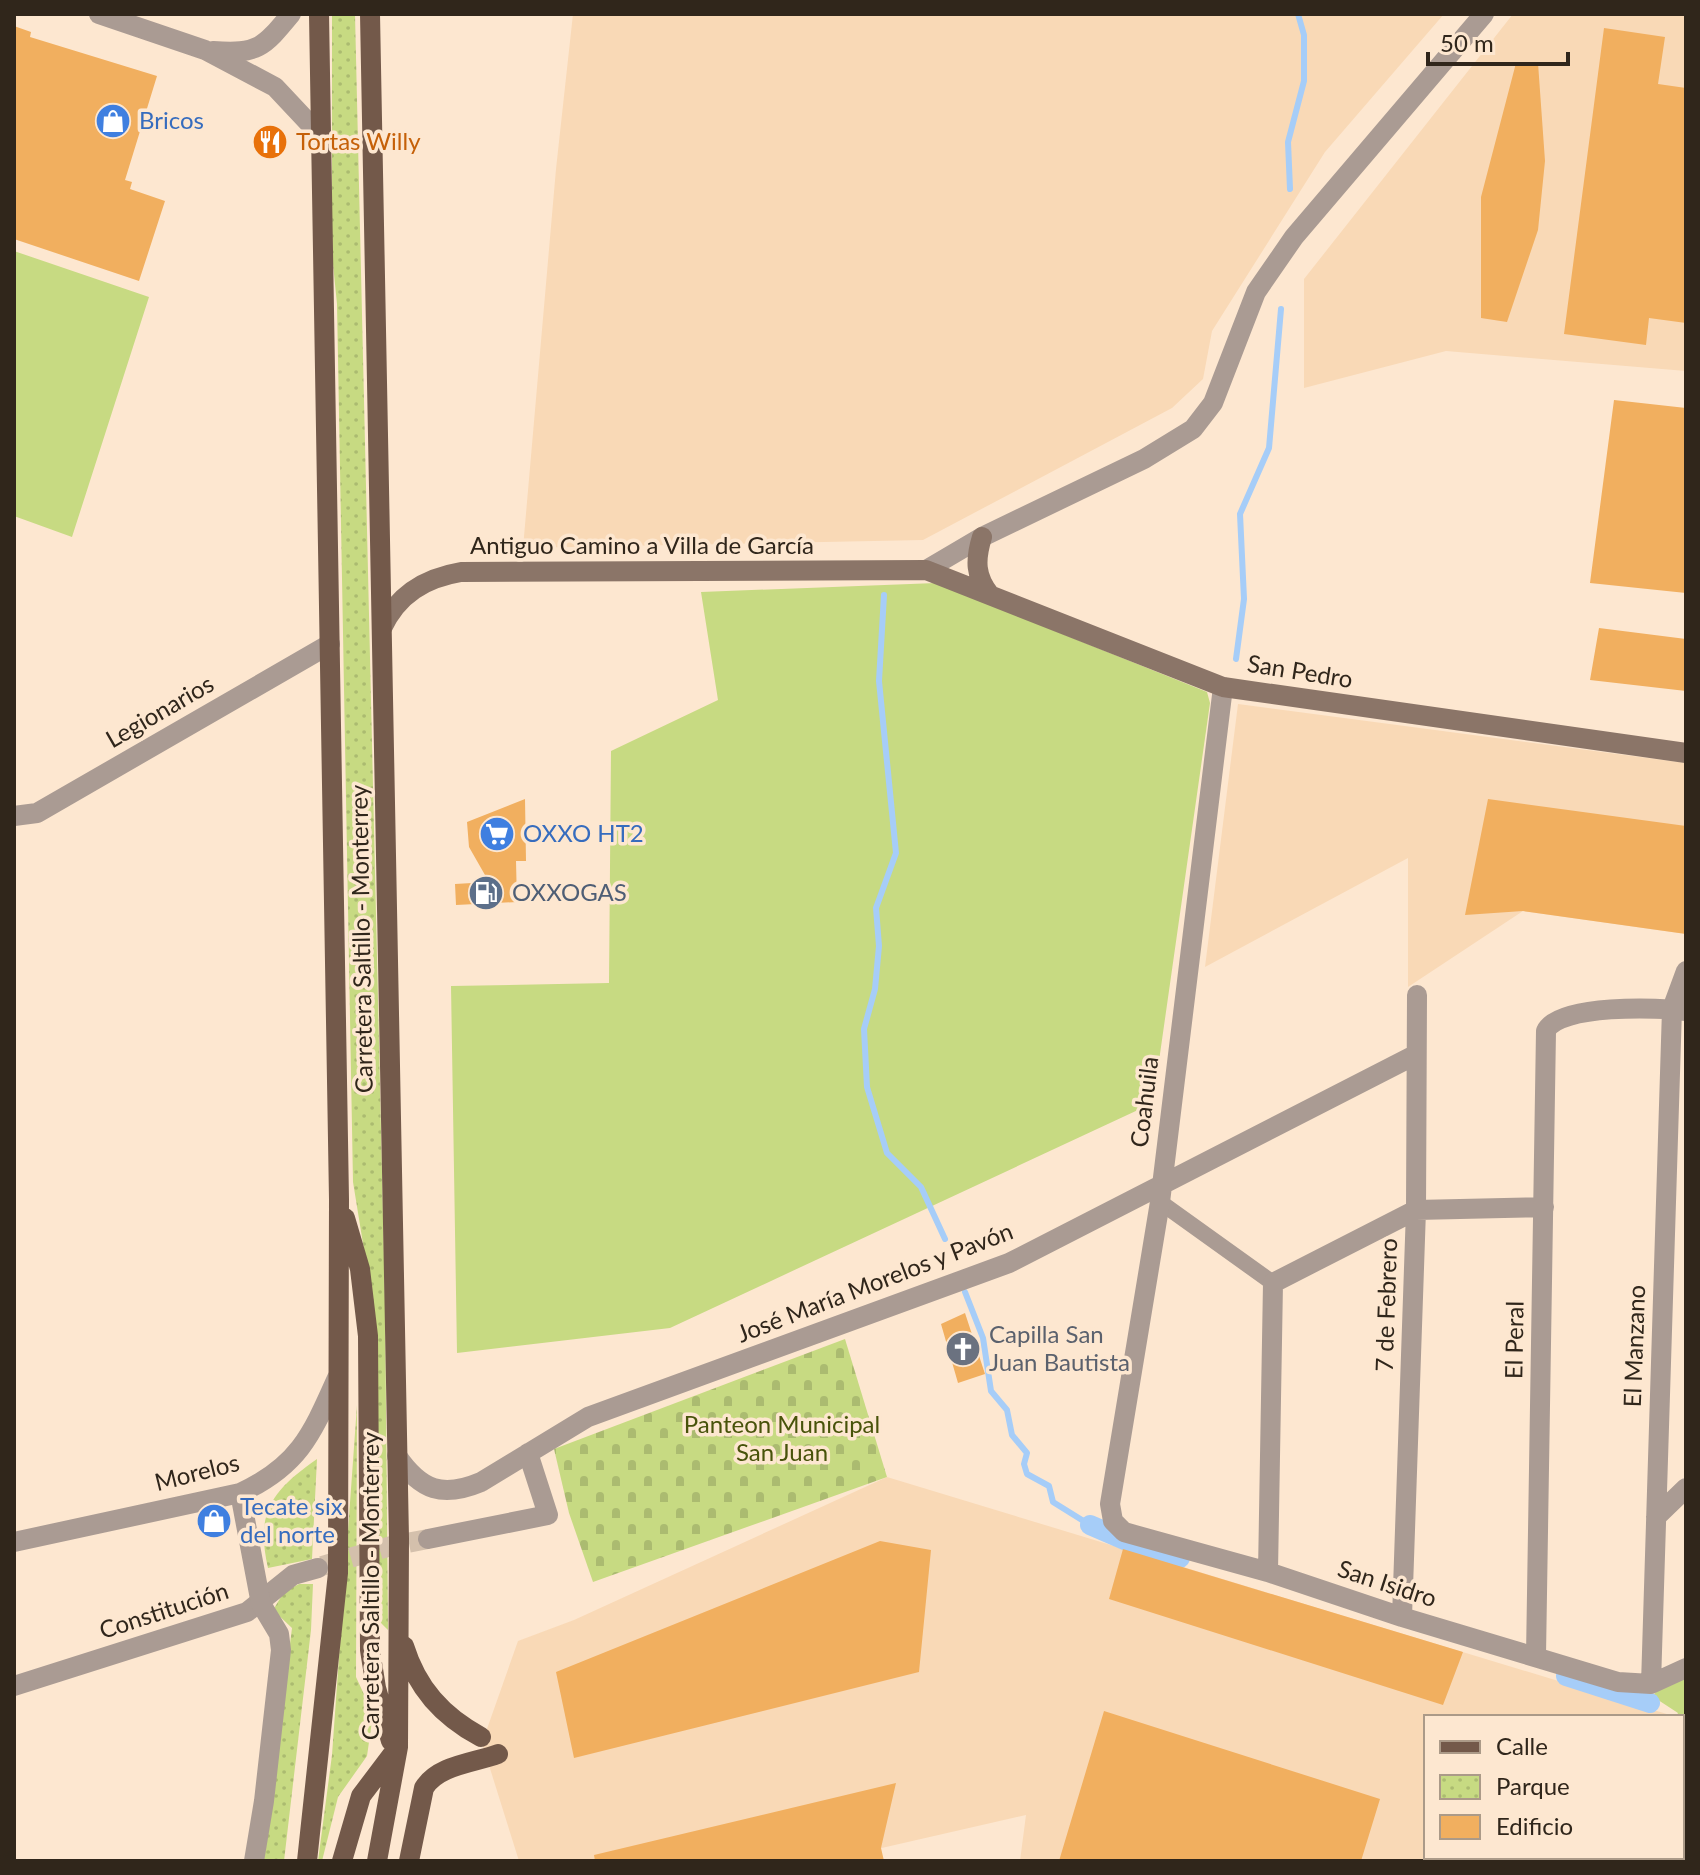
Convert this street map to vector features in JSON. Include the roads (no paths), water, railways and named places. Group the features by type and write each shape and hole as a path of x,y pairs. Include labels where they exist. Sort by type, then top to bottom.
{"main road":[{"name":"Carretera Saltillo - Monterrey","path":"307,1861 338,1573 339,1199 319,14"},
{"name":"Carretera Saltillo - Monterrey","path":"370,14 399,1631 398,1747 377,1861"},
{"path":"982,537 976,563 979,578 990,595"},
{"name":"Antiguo Camino a Villa de García","path":"382,628 394,606 419,585 437,576 461,572 926,570"},
{"name":"San Pedro","path":"926,570 1223,687 1686,753"},
{"path":"339,1199 360,1269 368,1336 372,1669 392,1743 398,1747 361,1796 342,1861"},
{"path":"399,1631 412,1669 429,1697 453,1720 481,1737"},
{"path":"409,1861 424,1788 430,1779 439,1772 498,1754"}],"street":[{"path":"99,14 205,50 275,87 321,136"},
{"path":"205,50 242,53 263,47 291,14"},
{"path":"926,570 982,537 1144,459 1193,429 1213,403 1256,292 1272,267 1294,237 1484,14"},
{"name":"Legionarios","path":"14,816 37,813 330,644"},
{"name":"Coahuila","path":"1113,1521 1110,1504 1160,1193 1223,687"},
{"name":"El Manzano","path":"1651,1684 1656,1517 1677,1137 1679,1010 1686,971"},
{"name":"7 de Febrero","path":"1402,1617 1416,1210 1417,995"},
{"name":"El Peral","path":"1536,1656 1545,1041 1549,1025 1589,1012 1679,1010"},
{"name":"José María Morelos y Pavón","path":"397,1456 419,1480 448,1493 481,1482 588,1417 1009,1263 1160,1193 1415,1055"},
{"path":"1160,1193 1273,1283"},
{"path":"1273,1283 1416,1210 1544,1207"},
{"path":"1268,1572 1273,1283"},
{"name":"Morelos","path":"14,1542 240,1493 267,1480 293,1460 311,1436 337,1378"},
{"path":"428,1539 548,1515 528,1453"},
{"path":"1656,1517 1686,1488"},
{"path":"240,1493 261,1604 279,1634 281,1660 254,1861"},
{"name":"San Isidro","path":"1113,1521 1124,1532 1268,1572 1402,1617 1618,1682 1651,1684"},
{"name":"Constitución","path":"14,1686 247,1612 261,1604 293,1575 318,1568"},
{"path":"1651,1684 1686,1668"}],"waterway":[{"path":"1290,189 1288,142 1304,81 1304,35 1298,14"},
{"path":"1236,659 1244,599 1240,514 1269,448 1281,309"},
{"path":"884,595 879,681 896,853 876,908 879,946 875,989 864,1029 867,1087 887,1153 921,1187 945,1239"},
{"path":"965,1292 983,1338 991,1391 1007,1410 1012,1435 1027,1453 1024,1464 1027,1474 1049,1486 1053,1502 1090,1525"},
{"path":"1090,1525 1141,1547 1180,1558"},
{"path":"1566,1676 1650,1703"}],"tunnel":[{"path":"322,1566 428,1539"}],"place":[{"name":"Bricos","path":"113,121"},
{"name":"Tortas Willy","path":"270,142"},
{"name":"OXXO HT2","path":"497,834"},
{"name":"OXXOGAS","path":"486,893"},
{"name":"Capilla San Juan Bautista","path":"963,1349"},
{"name":"Tecate six del norte","path":"214,1521"}],"park label":[{"name":"Panteon Municipal San Juan","path":"782,1439"}]}
